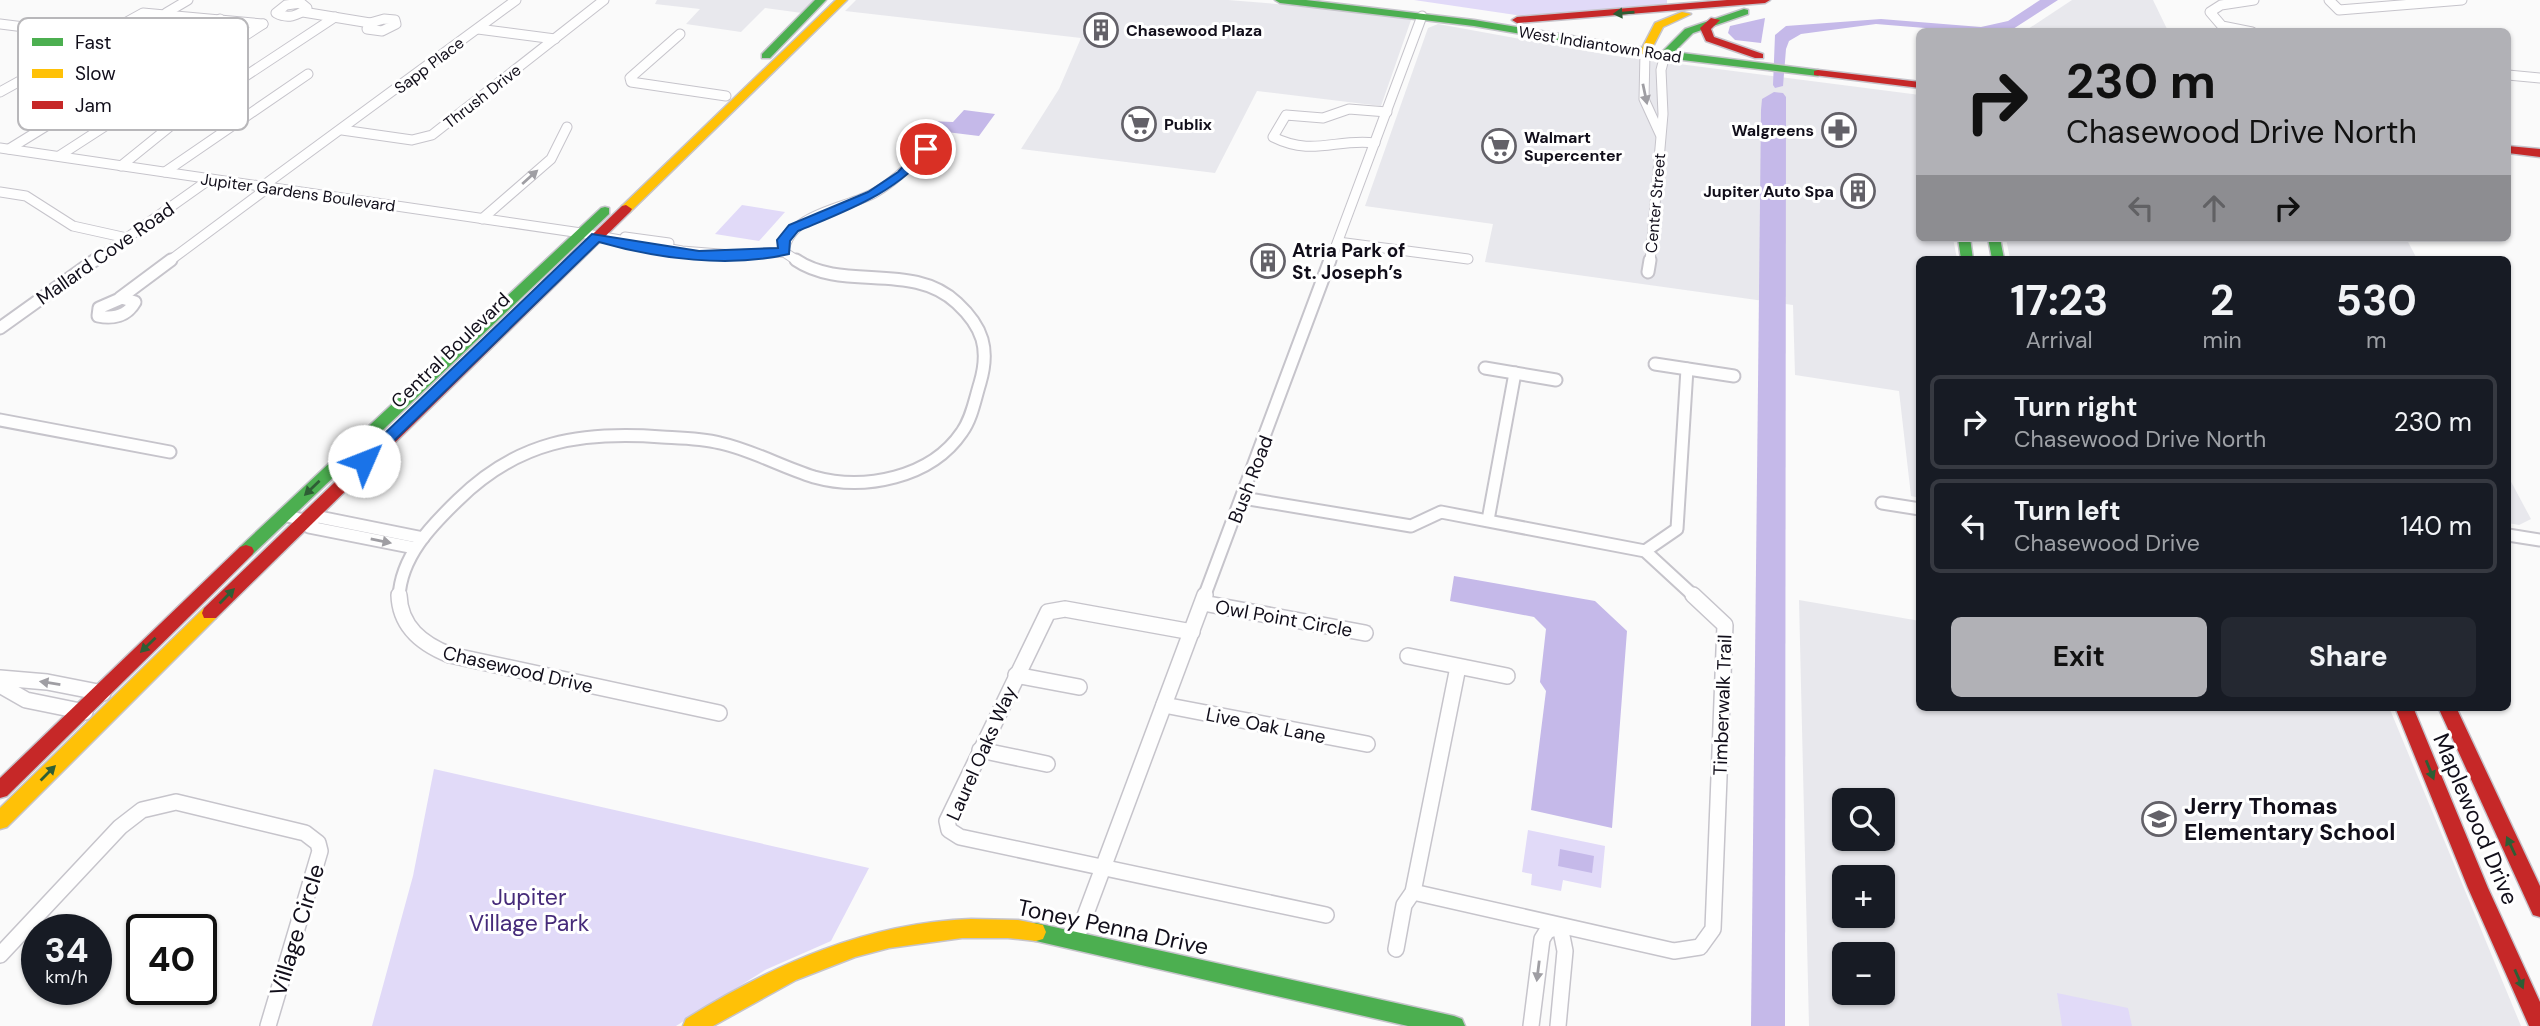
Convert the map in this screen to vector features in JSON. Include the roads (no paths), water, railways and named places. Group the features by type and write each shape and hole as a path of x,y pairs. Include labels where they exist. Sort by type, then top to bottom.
{"street":[{"path":"166,13 188,0"},
{"name":"Sapp Place","path":"269,187 336,140 342,130 516,0"},
{"name":"Thrush Drive","path":"342,130 412,140 432,135 604,0"},
{"name":"Central Boulevard","path":"0,821 589,235 712,109 728,103 788,33 821,0"},
{"name":"Central Boulevard","path":"0,790 283,515 589,235 728,103 769,71 842,0"},
{"name":"West Indiantown Road","path":"1280,0 1422,16 1667,50 1765,60 1916,84"},
{"name":"West Indiantown Road","path":"1388,0 1517,20 1647,47"},
{"path":"1667,50 1678,37 1715,20 1775,0"},
{"path":"2230,28 2216,23 2210,12 2215,7 2254,0"},
{"path":"2329,0 2339,10 2402,4 2455,3 2462,0"},
{"path":"1517,20 1670,5 1759,1"},
{"path":"1647,47 1659,25 1675,18 1759,1"},
{"path":"303,12 370,23"},
{"path":"133,18 143,13 166,13 211,18"},
{"name":"Bush Road","path":"1076,940 1422,16"},
{"path":"248,74 335,17"},
{"path":"1715,20 1704,32 1710,39 1765,60"},
{"path":"248,22 263,24"},
{"path":"0,24 18,26"},
{"path":"248,34 263,24"},
{"path":"478,29 555,38"},
{"path":"769,71 792,37 788,33"},
{"path":"681,34 630,78 631,82 728,103"},
{"name":"Center Street","path":"1647,47 1644,99 1660,134"},
{"name":"Center Street","path":"1648,272 1656,228 1660,134 1664,110 1661,64 1667,50"},
{"name":"West Indiantown Road","path":"1793,65 1916,73"},
{"path":"248,115 308,74"},
{"path":"2511,75 2540,78"},
{"path":"0,92 18,82"},
{"path":"1375,143 1353,140 1321,148 1289,145 1273,137 1286,115 1323,118 1349,109 1387,112"},
{"path":"482,219 551,159 567,127"},
{"path":"5,148 35,130"},
{"path":"59,156 99,130"},
{"path":"121,166 166,130"},
{"path":"165,172 226,130"},
{"path":"2511,136 2540,139"},
{"name":"Jupiter Gardens Boulevard","path":"5,148 589,235 620,244 699,255 758,255 784,248"},
{"path":"784,248 789,232 799,224 850,205 888,185 926,149"},
{"path":"2511,150 2540,153"},
{"name":"Mallard Cove Road","path":"0,328 211,179"},
{"path":"120,298 269,187"},
{"path":"0,192 26,196 73,226 127,238"},
{"path":"1338,242 1468,259"},
{"name":"Chasewood Drive","path":"719,713 461,658 435,650 411,632 399,607 401,578 419,543 466,491 494,468 527,450 579,436 614,434 699,439 735,447 816,477 847,482 881,480 914,470 943,453 961,433 986,365 986,345 980,330 965,310 941,292 914,281 825,270 793,260 784,248"},
{"path":"1655,364 1734,376"},
{"path":"1485,368 1556,380"},
{"path":"1243,498 1411,526 1441,512 1645,551 1677,528 1687,369"},
{"path":"1488,520 1515,373"},
{"path":"0,420 170,452"},
{"path":"1882,503 1916,508"},
{"path":"283,515 304,520 309,527 419,543"},
{"path":"2511,535 2540,540"},
{"name":"Timberwalk Trail","path":"1413,892 1674,951 1700,947 1713,929 1725,625 1645,551"},
{"name":"Owl Point Circle","path":"1203,603 1365,633"},
{"name":"Laurel Oaks Way","path":"1192,632 1056,609 1042,619 947,821 949,830 960,837 1326,915"},
{"path":"1408,656 1507,676"},
{"path":"1396,949 1404,905 1413,892 1458,667"},
{"path":"1016,675 1079,687"},
{"path":"0,678 47,681 124,698"},
{"path":"0,684 26,699 106,716"},
{"name":"Live Oak Lane","path":"1164,705 1367,744"},
{"name":"Maplewood Drive","path":"2406,711 2478,888 2540,1026"},
{"name":"Maplewood Drive","path":"2449,711 2540,908"},
{"path":"980,750 1046,764"},
{"name":"Village Circle","path":"0,955 120,827 142,810 176,802 305,833 318,843 320,851 268,1026"},
{"name":"Toney Penna Drive","path":"694,1026 765,980 825,954 876,938 958,926 1026,930 1076,940 1454,1026"},
{"path":"1531,1026 1542,939 1547,931 1560,926 1565,951 1558,1026"}],"place":[{"name":"Chasewood Plaza","path":"1101,30"},
{"name":"Publix","path":"1139,124"},
{"name":"Walgreens","path":"1839,130"},
{"name":"Walmart Supercenter","path":"1499,146"},
{"name":"Jupiter Auto Spa","path":"1858,191"},
{"name":"Atria Park of St. Joseph’s","path":"1268,261"},
{"name":"Jerry Thomas Elementary School","path":"2159,819"}],"park label":[{"name":"Jupiter Village Park","path":"529,910"}]}
